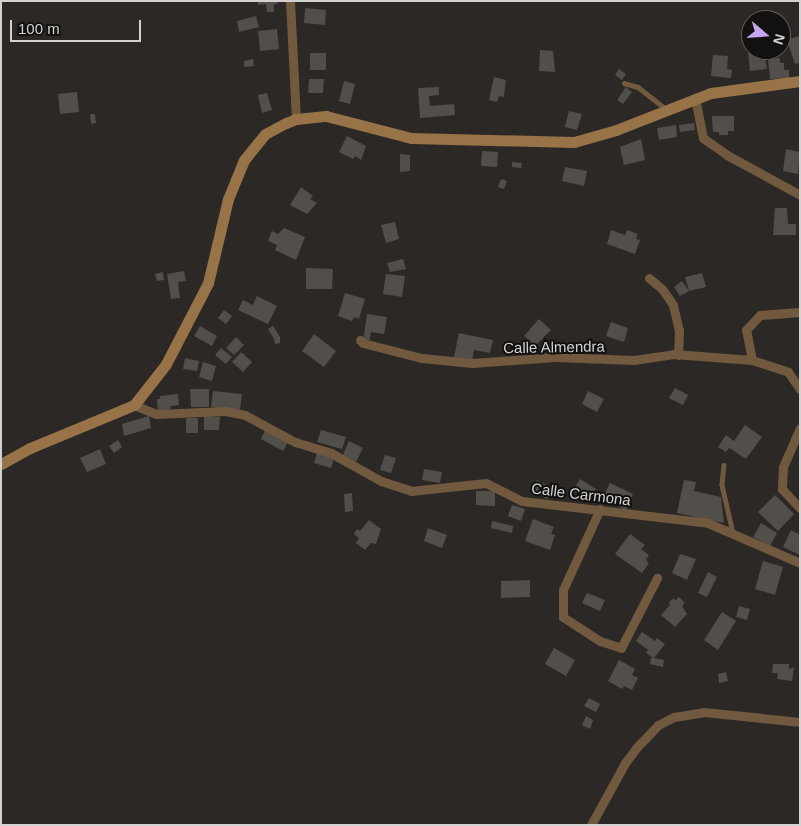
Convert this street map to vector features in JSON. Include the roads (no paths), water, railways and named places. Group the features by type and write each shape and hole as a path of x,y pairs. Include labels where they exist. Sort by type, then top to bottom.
{"street":[{"path":"290,1 296,119"},
{"path":"1,464 30,448 134,405 166,364 208,284 228,199 244,160 265,134 296,119 332,117 411,138 562,143 586,140 616,130 711,93 800,81"},
{"path":"695,98 703,138 727,155 800,195"},
{"path":"649,278 662,289 673,305 679,330 678,355"},
{"path":"752,360 746,330 760,315 800,312"},
{"name":"Calle Almendra","path":"360,340 363,343 422,358 472,363 555,357 634,360 678,355 752,360 788,372 800,389"},
{"name":"Calle Carmona","path":"134,405 156,414 225,411 245,415 295,442 331,453 381,481 411,491 486,483 522,501 708,523 800,563"},
{"path":"800,428 783,467 782,489 800,508"},
{"path":"600,509 563,590 563,617 600,641 621,648 657,578"},
{"path":"592,825 637,747 658,725 674,717 704,712 800,722"}],"lane":[{"path":"624,83 638,87 667,110"},
{"path":"724,465 722,485 733,534"}]}
